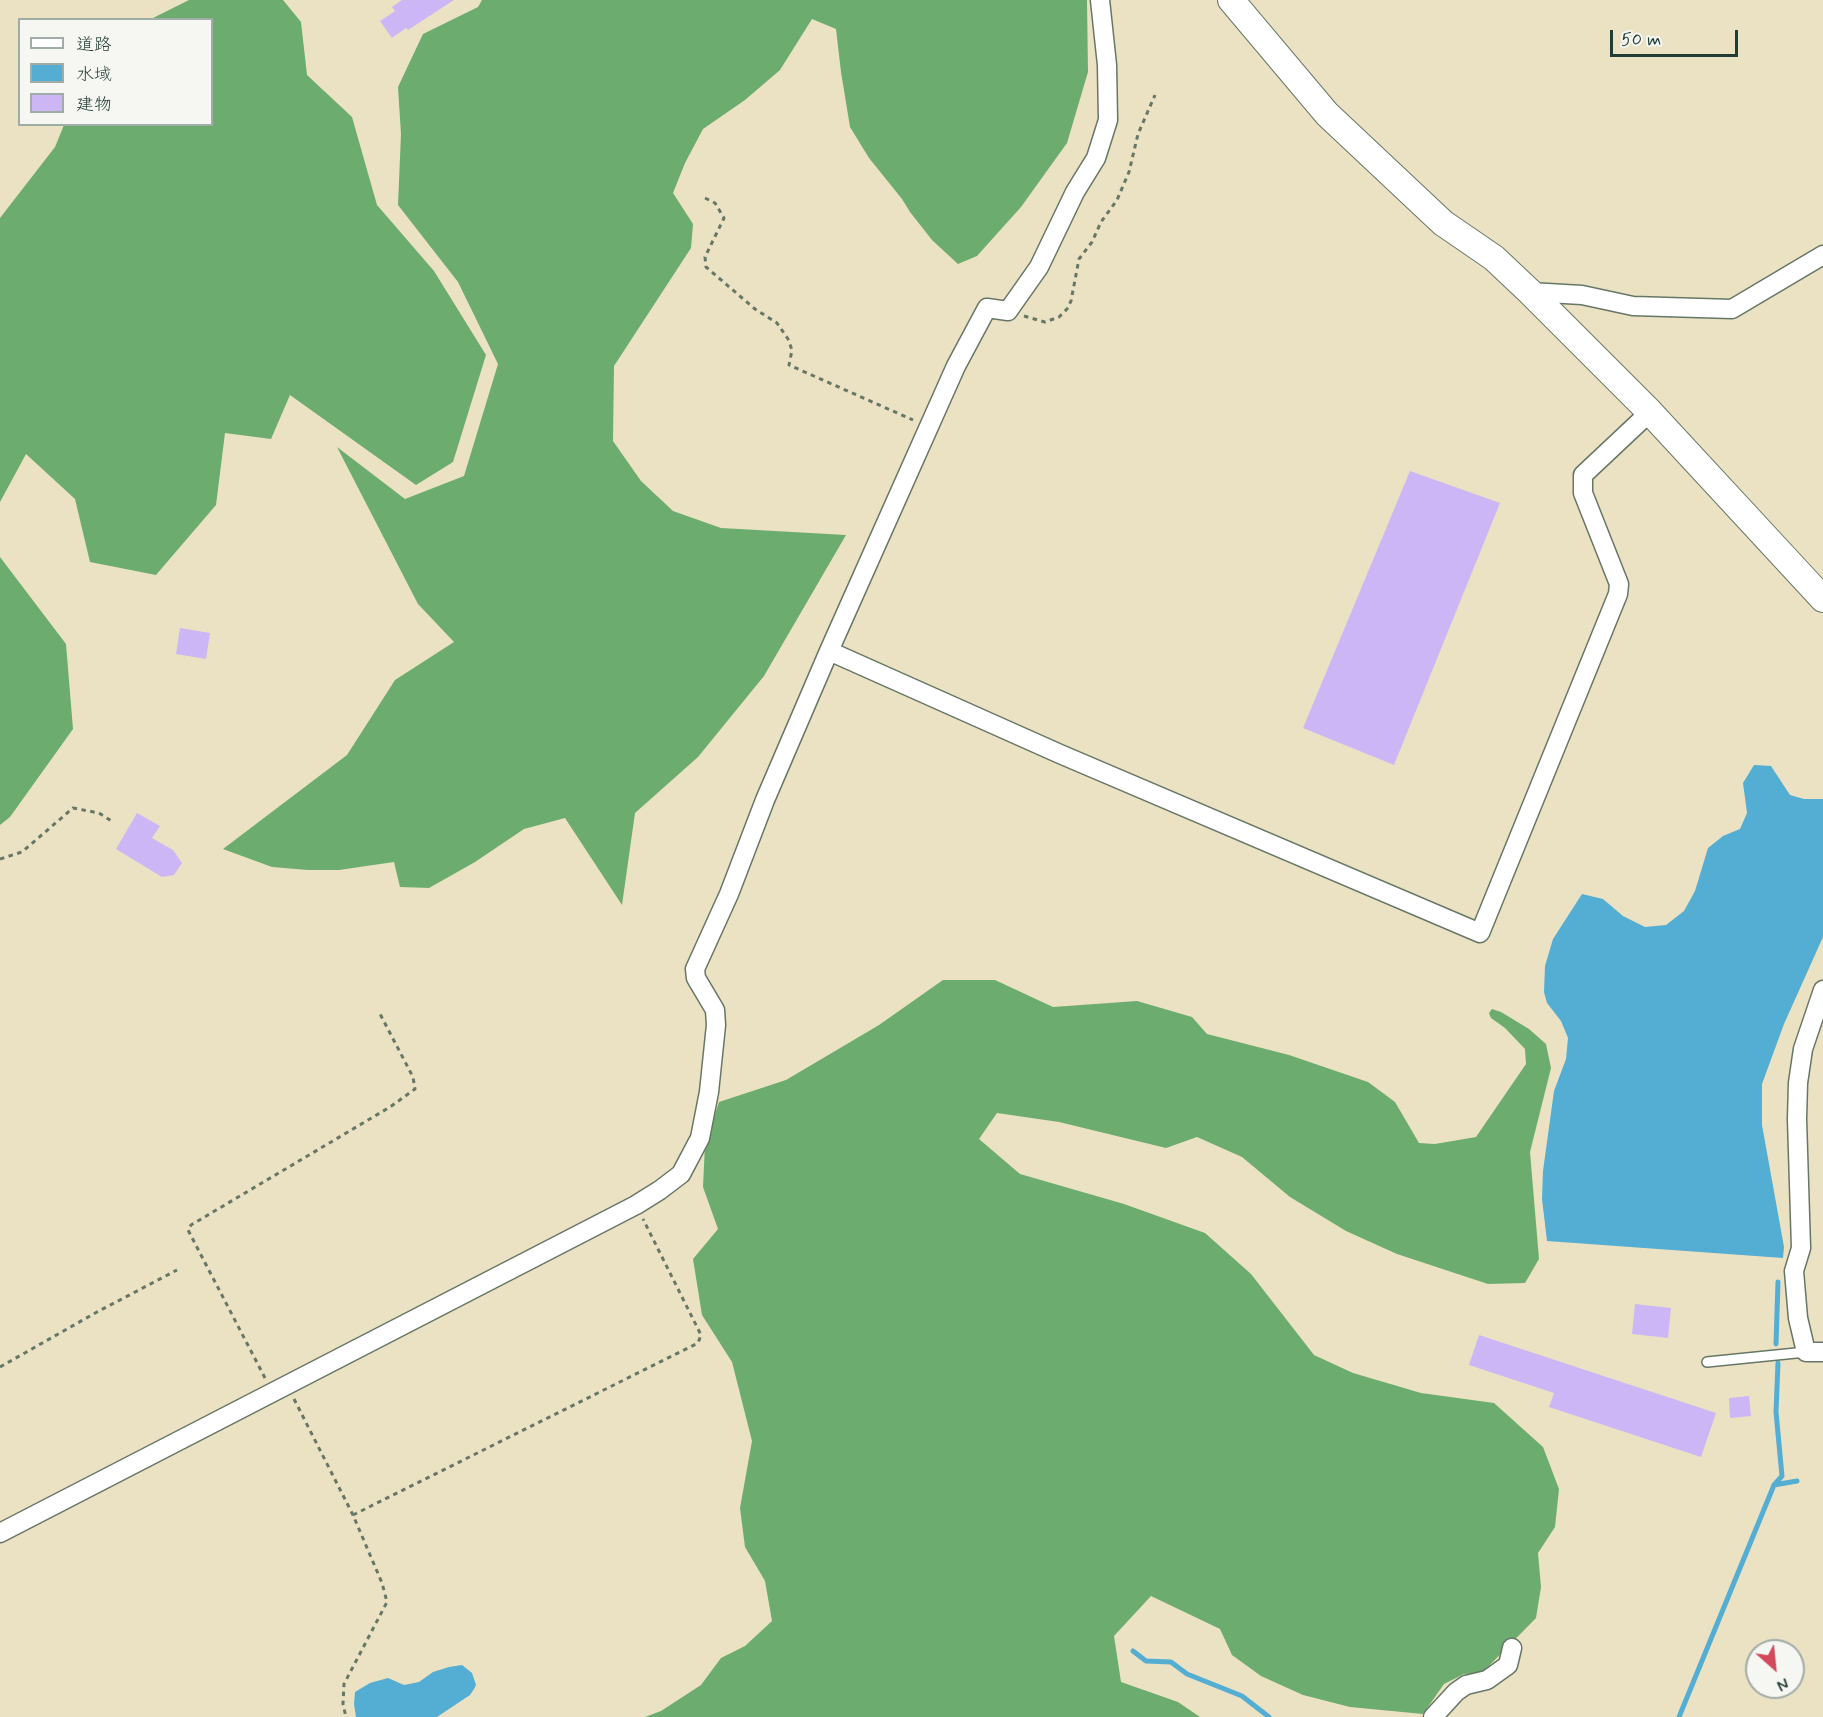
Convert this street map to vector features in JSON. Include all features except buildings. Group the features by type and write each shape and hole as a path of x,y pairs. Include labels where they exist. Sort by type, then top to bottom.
{"street":[{"path":"0,1533 636,1205 681,1174 700,1138 709,1092 716,1025 715,1010 696,978 695,969 729,894 765,800 829,651 956,366 987,308 1008,311 1039,267 1075,192 1096,158 1108,120 1107,65 1100,0"},
{"path":"1231,0 1327,114 1443,223 1494,258 1530,292 1650,412 1823,598"},
{"path":"1530,292 1582,295 1633,306 1732,309 1823,255"},
{"path":"829,651 1060,754 1480,933 1618,594 1619,584 1583,493 1583,475 1650,412"},
{"path":"1814,1352 1798,1318 1794,1271 1801,1248 1797,1119 1798,1083 1803,1049 1823,990"},
{"path":"1433,1717 1461,1688 1487,1680 1508,1665 1512,1648"}],"lane":[{"path":"1707,1362 1814,1352"}],"path":[{"path":"1008,311 1045,322 1059,317 1067,309 1071,301 1079,259 1092,243 1101,222 1117,200 1129,172 1138,134 1155,95"},
{"path":"705,198 715,203 724,218 705,257 706,267 755,309 777,323 788,339 792,350 789,365 928,428"},
{"path":"0,859 22,852 73,808 99,813 113,822"},
{"path":"346,1717 343,1704 344,1684 354,1660 387,1602 382,1583 353,1515 188,1230 190,1225 390,1107 415,1089 413,1077 380,1012"},
{"path":"353,1515 698,1343 701,1335 636,1205"},
{"path":"0,1367 177,1270"}],"green space":[{"path":"189,0 283,0 301,22 307,75 352,117 377,205 434,271 486,355 453,462 416,485 290,395 271,439 225,433 216,505 156,575 90,562 75,499 26,454 0,502 0,218 55,147 64,126 213,126 213,18 153,18"},
{"path":"482,0 1087,0 1088,72 1067,143 1021,207 977,256 958,264 932,240 869,158 850,127 836,29 812,19 780,70 745,100 703,129 685,163 673,193 693,224 691,248 614,366 613,441 641,481 673,511 721,528 846,535 764,676 698,757 635,813 622,905 565,818 524,829 475,862 429,888 400,887 394,862 339,870 308,870 272,867 223,849 347,755 395,680 454,642 418,604 337,447 405,499 464,476 498,364 458,282 398,205 401,134 398,87 423,34 478,7"},
{"path":"0,557 66,644 73,729 10,817 0,825"},
{"path":"943,980 995,980 1053,1007 1137,1001 1192,1017 1207,1034 1289,1055 1368,1082 1395,1102 1419,1143 1435,1144 1476,1137 1526,1064 1525,1049 1505,1028 1491,1018 1489,1013 1492,1009 1529,1029 1546,1044 1551,1068 1530,1152 1539,1259 1525,1283 1488,1284 1397,1254 1346,1231 1290,1197 1242,1157 1197,1137 1166,1148 1059,1122 997,1113 979,1139 1020,1174 1124,1204 1205,1233 1251,1274 1314,1355 1353,1373 1421,1393 1494,1403 1543,1447 1559,1489 1555,1527 1538,1553 1541,1587 1536,1618 1482,1673 1464,1674 1444,1684 1423,1714 1350,1707 1303,1695 1261,1676 1232,1655 1220,1629 1151,1596 1114,1636 1121,1682 1178,1702 1200,1717 645,1717 661,1711 701,1685 721,1658 745,1646 772,1621 765,1581 745,1547 740,1508 752,1441 732,1362 702,1315 693,1259 718,1229 703,1187 705,1144 719,1102 786,1080 879,1025"}],"water":[{"path":"1754,765 1771,766 1790,795 1804,799 1823,799 1823,937 1784,1024 1762,1084 1762,1125 1784,1247 1783,1258 1547,1241 1542,1199 1543,1171 1554,1091 1566,1059 1568,1038 1561,1021 1547,1003 1544,992 1545,966 1553,939 1582,894 1603,899 1623,916 1645,927 1666,925 1684,911 1695,891 1708,848 1723,836 1740,829 1747,813 1743,783"},
{"path":"462,1665 472,1673 476,1685 470,1695 437,1717 356,1717 355,1692 370,1683 388,1678 404,1685 419,1682 433,1672"}],"waterway":[{"path":"1776,1344 1778,1282"},
{"path":"1774,1485 1782,1476 1776,1412 1778,1363"},
{"path":"1679,1717 1774,1485 1797,1481"},
{"path":"1133,1651 1146,1661 1171,1662 1187,1674 1242,1696 1269,1717"}]}
